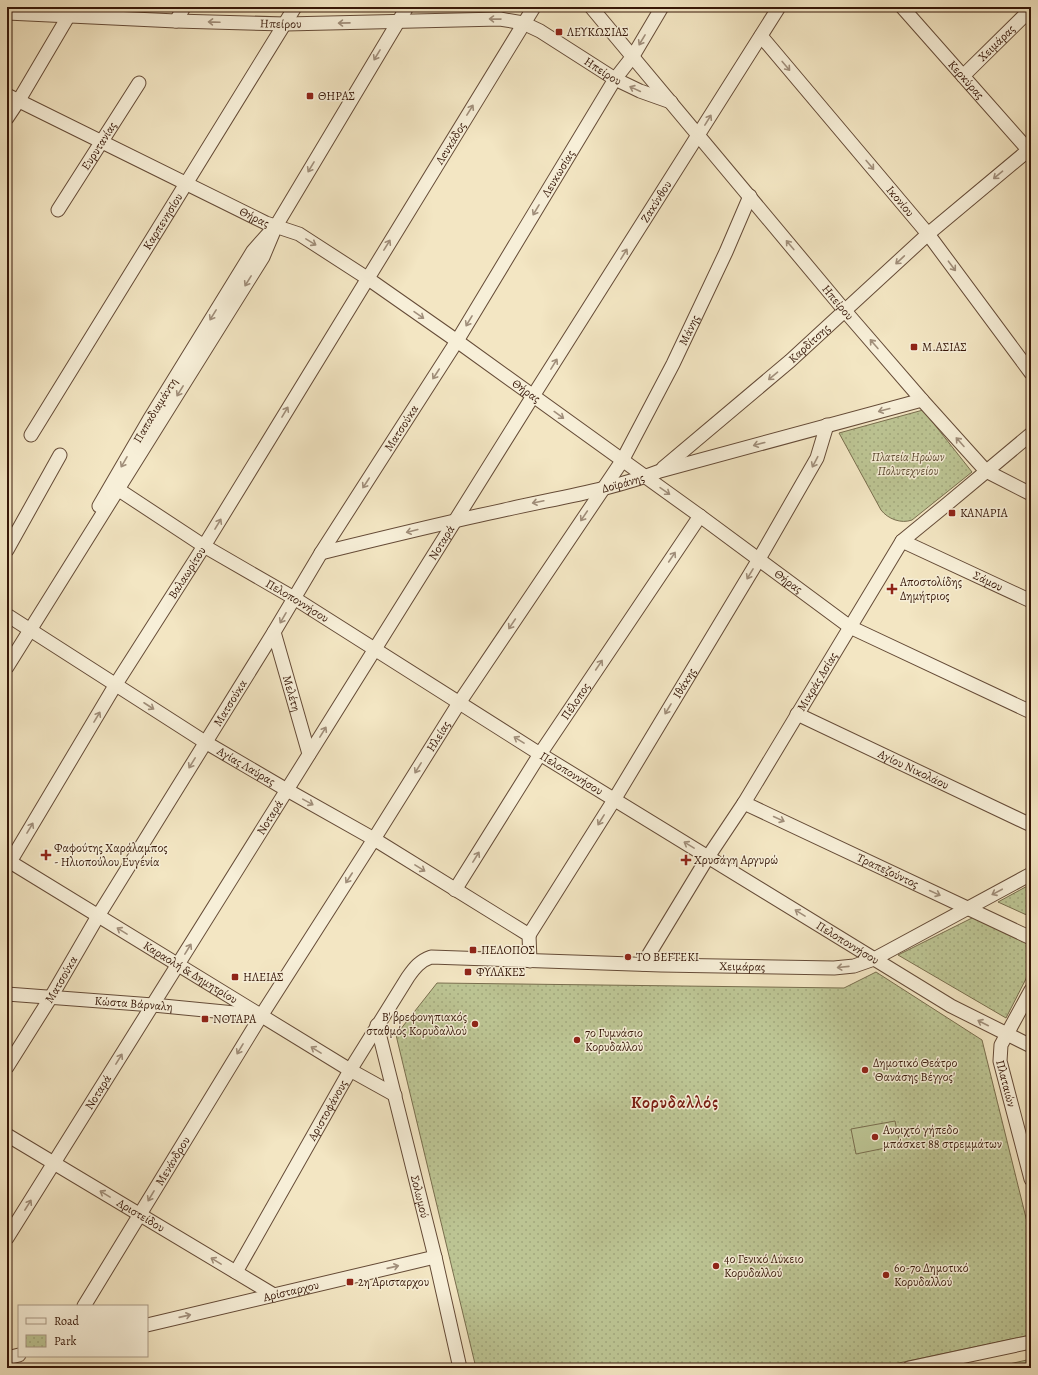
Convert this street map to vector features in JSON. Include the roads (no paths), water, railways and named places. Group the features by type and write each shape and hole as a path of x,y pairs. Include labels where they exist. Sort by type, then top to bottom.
{"street":[{"path":"176,21 184,7"},
{"name":"Καρπενησίου","path":"31,435 186,182 296,7"},
{"name":"Παπαδιαμάντη","path":"46,603 119,490 263,257 276,226 407,7"},
{"name":"Λeυκάδος","path":"367,278 534,7"},
{"path":"591,7 672,102"},
{"name":"Λευκωσίας","path":"457,341 615,79 633,56 662,7"},
{"name":"Ζακύνθου","path":"533,396 779,7"},
{"name":"Κερκύρας","path":"902,7 1030,150"},
{"name":"Χειμάρας","path":"963,76 1031,9"},
{"path":"7,118 13,98 71,11"},
{"name":"Ηπείρου","path":"7,12 71,11 176,21 286,24 500,19 523,24 540,31 615,79 640,91 672,102 845,311 986,471 1031,494"},
{"name":"Ικονίου","path":"761,36 928,234 1031,373"},
{"name":"Ευρυτανίας","path":"58,210 139,83"},
{"name":"Θήρας","path":"13,98 186,182 266,223 299,234 367,278 457,341 700,516 850,627 1031,712"},
{"name":"Καρδίτσης","path":"660,471 790,361 928,234 1030,150"},
{"name":"Μάνης","path":"622,461 673,364 726,252 750,196"},
{"name":"Παπαδιαμάντη","path":"7,667 46,603 110,486 149,420 253,251 276,226"},
{"name":"Βαλαωρίτου","path":"8,863 116,684 204,546 367,278"},
{"name":"Ματσούκα","path":"7,1067 321,553 457,341"},
{"name":"Νοταρά","path":"7,1238 533,396"},
{"name":"Δοϊράνης","path":"321,553 456,520 602,488 922,400"},
{"name":"Ιθάκης","path":"529,935 614,800 759,559 817,458 822,446 827,425"},
{"name":"Μικράς Ασίας","path":"643,964 708,857 744,803 902,541 1031,434"},
{"path":"7,550 60,455"},
{"name":"Ηλείας","path":"260,1016 374,839 459,703 602,488 622,461"},
{"name":"Πελοποννήσου","path":"119,490 204,546 294,598 614,800 951,1006 1031,1046"},
{"name":"Πέλοπος","path":"455,890 540,754 700,516"},
{"name":"Σάμου","path":"902,541 1031,601"},
{"name":"Αγίας Λαύρας","path":"7,615 205,742 374,839 529,935"},
{"name":"Μελέτη","path":"274,632 309,754"},
{"name":"Αγίου Νικολάου","path":"797,714 1031,825"},
{"name":"Τραπεζούντος","path":"744,803 1031,938"},
{"name":"Καραολή & Δημητρίου","path":"8,863 98,916 350,1070 395,1095"},
{"name":"Χειμάρας","path":"431,957 643,964 834,968 854,966 874,959 1031,874"},
{"path":"529,935 530,961"},
{"name":"Αριστοφάνους","path":"236,1272 377,1025 413,970 424,960 431,957"},
{"name":"Πλαταιών","path":"1031,990 1001,1045 1000,1061 1028,1155 1031,1179"},
{"name":"Κώστα Βάρναλη","path":"7,994 153,1005 260,1016"},
{"name":"Μενάνδρου","path":"85,1305 260,1016"},
{"name":"Σολωμού","path":"377,1025 435,1257 460,1368"},
{"name":"Αριστείδου","path":"7,1135 274,1295"},
{"name":"Αρίσταρχου","path":"148,1325 435,1257"},
{"path":"909,1368 1031,1342"}],"place":[{"name":"ΛΕΥΚΩΣΙΑΣ","path":"559,32"},
{"name":"ΘΗΡΑΣ","path":"310,96"},
{"name":"Μ.ΑΣΙΑΣ","path":"914,347"},
{"name":"ΚΑΝΑΡΙΑ","path":"952,513"},
{"name":"Αποστολίδης Δημήτριος","path":"892,589"},
{"name":"Φαφούτης Χαράλαμπος - Ηλιοπούλου Ευγενία","path":"46,855"},
{"name":"Χρυσάγη Αργυρώ","path":"686,860"},
{"name":"ΠΕΛΟΠΟΣ","path":"473,950"},
{"name":"TO BEFTEKI","path":"628,957"},
{"name":"ΦΥΛΑΚΕΣ","path":"468,972"},
{"name":"ΗΛΕΙΑΣ","path":"235,977"},
{"name":"ΝΟΤΑΡΑ","path":"205,1019"},
{"name":"Β' βρεφονηπιακός σταθμός Κορυδαλλού","path":"475,1024"},
{"name":"7ο Γυμνάσιο Κορυδαλλού","path":"577,1040"},
{"name":"Δημοτικό Θεάτρο 'Θανάσης Βέγγος'","path":"865,1070"},
{"name":"Ανοιχτό γήπεδο μπάσκετ 88 στρεμμάτων","path":"875,1137"},
{"name":"4ο Γενικό Λύκειο Κορυδαλλού","path":"716,1266"},
{"name":"6ο-7ο Δημοτικό Κορυδαλλού","path":"886,1275"},
{"name":"2η Αρισταρχου","path":"350,1282"}],"district":[{"name":"Κορυδαλλός","path":"675,1103"}],"park label":[{"name":"Πλατεία Ηρώων Πολυτεχνείου","path":"908,464"}]}
